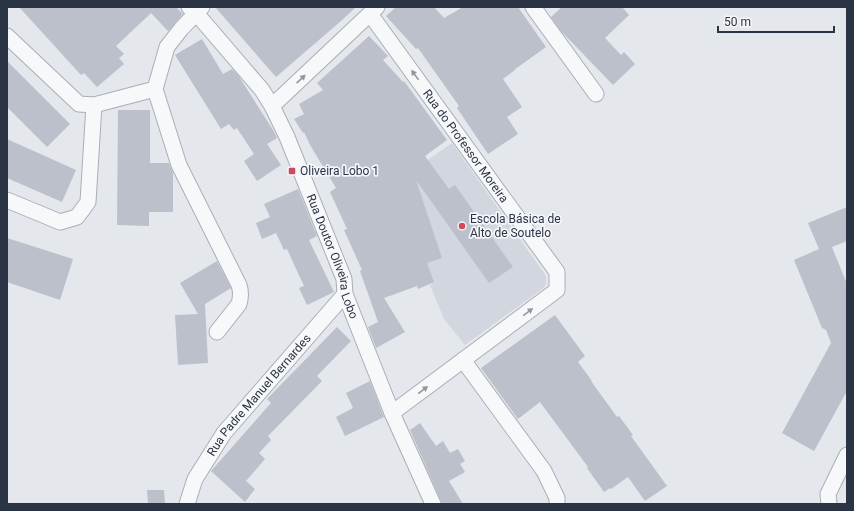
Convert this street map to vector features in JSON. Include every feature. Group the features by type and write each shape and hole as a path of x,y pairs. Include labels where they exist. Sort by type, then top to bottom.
{"street":[{"path":"533,7 596,94"},
{"path":"196,9 166,47 155,89 179,165 239,285 241,298 239,304 217,332"},
{"name":"Rua Doutor Oliveira Lobo","path":"196,9 262,90 288,137 344,279 345,294 392,413 433,504"},
{"path":"272,106 374,10"},
{"name":"Rua do Professor Moreira","path":"374,10 557,272 557,290 392,413"},
{"path":"7,36 79,104 94,106 155,89"},
{"path":"7,200 60,222 77,217 88,202 94,106"},
{"name":"Rua Padre Manuel Bernardes","path":"187,504 195,479 224,433 345,294"},
{"path":"463,360 544,470 557,498 557,504"},
{"path":"829,504 828,494 847,455"}],"shaded area":[{"name":"Escola Básica de Alto de Soutelo","path":"452,143 546,276 545,286 542,289 465,345 444,319 430,285 432,284 399,180"}],"building":[{"path":"19,7 176,7 183,14 168,31 151,13 116,46 124,54 119,58 124,64 97,87 84,73 81,75"},
{"path":"215,7 356,7 276,77"},
{"path":"396,7 434,7 444,18 463,7 518,7 546,47 503,79 522,107 507,117 518,134 488,154 457,108 459,106 418,48 416,49 386,16"},
{"path":"562,7 622,7 629,15 605,38 621,55 624,52 635,64 613,85 561,31 551,17"},
{"path":"369,36 388,56 383,60 403,82 404,81 447,140 425,156 449,189 455,185 513,267 489,283 416,180 442,258 427,263 434,282 418,289 417,286 384,298 405,332 376,348 368,327 378,322 360,271 362,270 344,230 347,229 330,192 336,188 310,145 304,132 303,133 294,119 304,114 299,104 323,90 317,83"},
{"path":"202,39 223,74 232,69 238,75 277,138 267,144 281,165 257,181 244,161 254,154 237,128 234,130 229,124 221,129 175,55"},
{"path":"7,61 70,124 47,147 7,107"},
{"path":"118,110 150,110 150,163 169,163 173,173 173,212 149,212 149,226 117,225"},
{"path":"7,139 76,170 62,202 7,178"},
{"path":"298,189 317,236 309,240 334,292 307,305 299,288 304,286 287,249 284,250 276,233 262,239 256,223 270,217 264,204"},
{"path":"847,207 847,241 832,247 847,284 847,391 814,451 782,433 831,343 826,330 822,328 794,260 819,249 808,223"},
{"path":"7,238 73,259 60,300 7,282"},
{"path":"217,261 231,288 205,304 208,363 178,365 175,315 198,314 180,283"},
{"path":"555,315 585,356 578,362 617,417 619,416 633,435 631,436 667,486 645,501 628,477 604,492 587,468 588,467 540,402 518,419 481,368"},
{"path":"337,327 351,341 317,376 322,381 268,436 271,440 259,453 265,459 246,481 255,489 245,502 211,471 271,403 267,399"},
{"path":"370,381 384,417 345,436 336,417 353,408 346,393"},
{"path":"420,423 436,446 443,441 450,453 458,449 465,461 460,464 465,472 449,481 463,504 443,504 441,501 410,430"},
{"path":"147,490 164,490 165,504 148,504"}],"place":[{"name":"Oliveira Lobo 1","path":"292,171"},
{"name":"Escola Básica de Alto de Soutelo","path":"462,226"}]}
